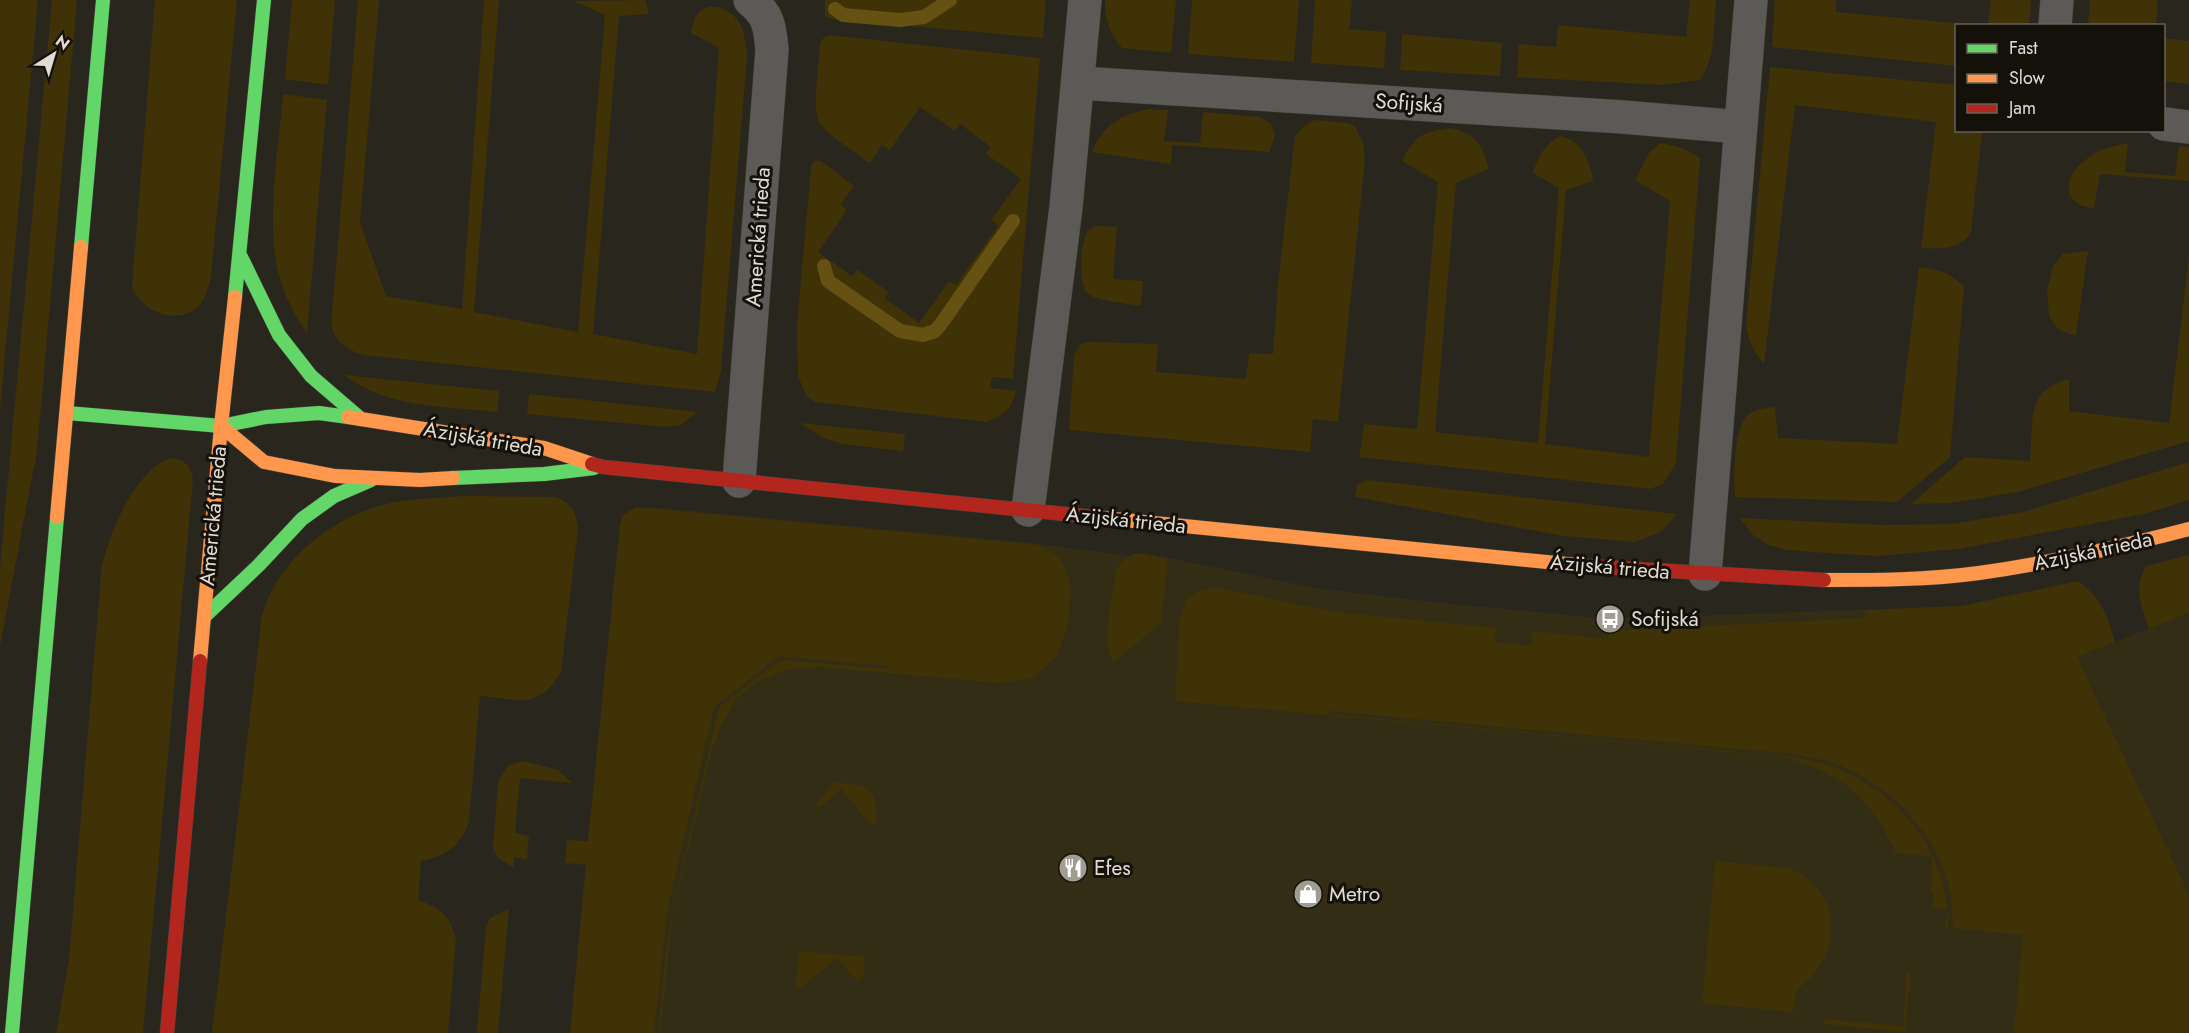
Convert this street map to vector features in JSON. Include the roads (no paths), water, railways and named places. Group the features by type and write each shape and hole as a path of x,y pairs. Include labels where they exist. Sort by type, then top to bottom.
{"street":[{"path":"12,1033 103,0"},
{"name":"Americká trieda","path":"167,1033 220,426 240,255 264,0"},
{"name":"Americká trieda","path":"739,481 772,50 770,26 764,14 750,0"},
{"path":"1028,510 1054,317 1079,83 1085,0"},
{"path":"1705,574 1751,0"},
{"path":"2055,24 2057,0"},
{"name":"Sofijská","path":"1079,83 1740,127"},
{"path":"2165,124 2189,127"},
{"path":"240,255 279,335 311,376 362,419"},
{"name":"Ázijská trieda","path":"67,413 220,426 266,417 319,412 544,448 603,467 1615,569 1705,574 1858,580 1978,573 2108,550 2189,529"},
{"name":"Ázijská trieda","path":"220,426 264,462 335,476 420,480 544,474 603,467"},
{"name":"Ázijská trieda","path":"205,616 259,565 302,519 334,496 377,478"}],"waterway":[{"path":"835,9 843,15 900,20 924,17 950,0"},
{"path":"824,266 828,281 900,331 923,335 935,331 941,324 1013,221"}],"place":[{"name":"Sofijská","path":"1610,619"},
{"name":"Efes","path":"1073,868"},
{"name":"Metro","path":"1308,894"}]}
